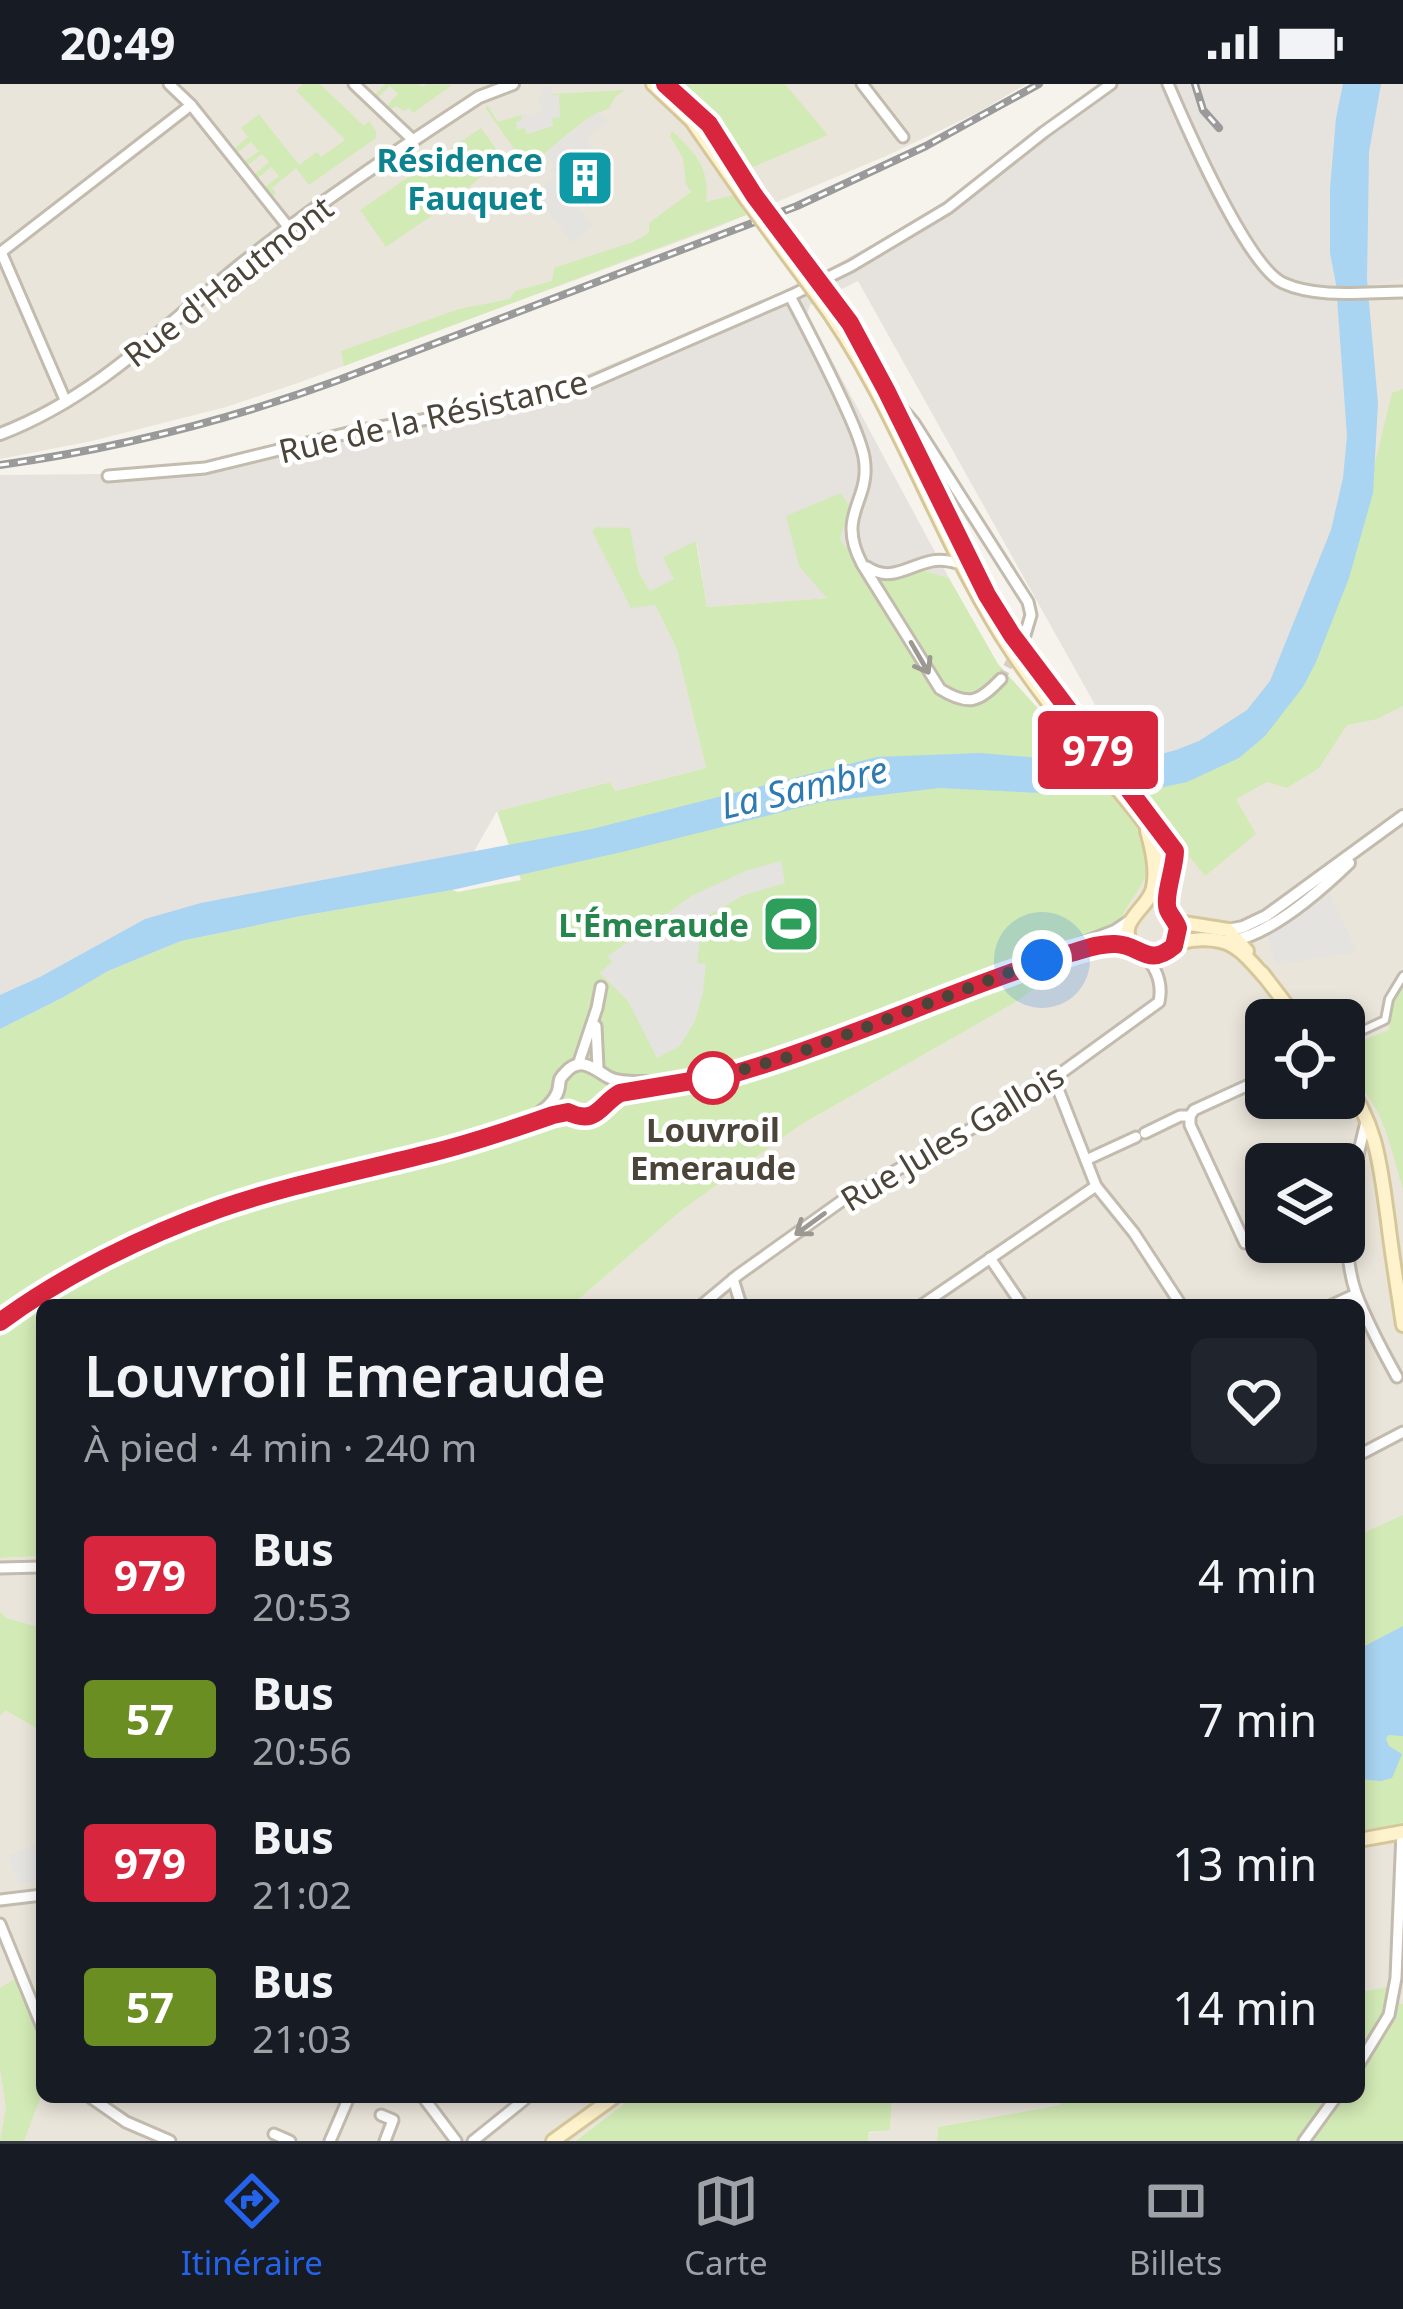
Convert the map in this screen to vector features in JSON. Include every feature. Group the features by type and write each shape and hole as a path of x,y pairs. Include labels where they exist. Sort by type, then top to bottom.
{"main road":[{"path":"640,84 711,146"},
{"path":"653,84 692,121 842,328 1004,639 1162,848 1178,934 1168,950"},
{"path":"1141,819 1151,845 1154,878 1153,892 1130,921 1128,934 1138,950 1168,950 1192,940 1230,937"},
{"path":"1143,906 1156,906 1230,937"},
{"path":"1230,937 1282,999"},
{"path":"1366,1118 1384,1177 1403,1325"},
{"path":"1365,1839 1402,1832"},
{"path":"553,2141 606,2103"}],"street":[{"path":"169,84 289,228"},
{"path":"354,84 414,141"},
{"name":"Rue d'Hautmont","path":"0,434 103,379 289,228 479,97 513,84"},
{"path":"862,84 903,137"},
{"name":"Rue de la Résistance","path":"107,476 205,468 356,431 566,392 851,266 948,208 1112,84"},
{"path":"1168,84 1247,245 1278,280 1303,290 1403,292"},
{"path":"67,402 0,253 191,105"},
{"path":"790,296 858,435 865,461 865,478 850,524 851,543 862,564 940,689 956,699 974,701 1001,679"},
{"path":"865,366 914,423 1028,602 1031,616 1025,635"},
{"path":"862,564 878,574 893,575 932,560 946,532"},
{"path":"932,560 961,564"},
{"path":"1230,937 1403,816"},
{"path":"1230,937 1254,934 1296,907 1373,839"},
{"path":"1296,907 1296,900 1339,864"},
{"path":"39,1299 159,1233 220,1209 568,1112 592,1115 620,1093 733,1074 785,1058 1115,931 1130,921"},
{"path":"1014,971 1103,944 1138,950 1151,962 1159,981"},
{"path":"1159,981 1168,950"},
{"path":"1365,1029 1385,1020 1389,999 1403,976"},
{"name":"Rue Jules Gallois","path":"709,1299 843,1200 1054,1079 1159,1002 1159,981"},
{"path":"578,1065 602,987"},
{"path":"597,1008 595,1046 609,1099"},
{"path":"524,1125 549,1106 558,1094 560,1078 578,1065 622,1081 669,1084"},
{"path":"1054,1079 1096,1186 1177,1299"},
{"path":"1245,1087 1190,1116 1190,1126 1245,1243"},
{"path":"558,1094 568,1112"},
{"path":"1086,1160 1180,1116 1190,1116"},
{"path":"1360,1143 1366,1118"},
{"path":"931,1299 1096,1186"},
{"path":"990,1258 1018,1299"},
{"path":"1350,1263 1359,1299"},
{"path":"733,1280 739,1299"},
{"path":"1346,1299 1357,1294"},
{"path":"0,1323 36,1301"},
{"path":"1365,1311 1396,1377"},
{"path":"1365,1452 1403,1432"},
{"path":"0,1568 36,1567"},
{"path":"1365,2054 1389,2015 1393,1996 1402,1832"},
{"path":"0,1900 36,1895"},
{"path":"0,1924 36,2012"},
{"path":"28,1992 36,1989"},
{"path":"99,2103 126,2122 170,2141"},
{"path":"330,2141 346,2103"},
{"path":"428,2103 456,2141"},
{"path":"473,2141 520,2103"},
{"path":"1304,2141 1332,2103"},
{"path":"382,2115 393,2120 385,2141"},
{"path":"274,2134 290,2141"}],"shaded area":[{"path":"0,84 1026,84 886,156 713,229 298,383 226,407 0,459"},
{"path":"1104,84 1403,84 1403,279 1346,291 1350,483 1279,686 1240,732 1153,769 1122,753 858,281 810,305 807,314 949,578 921,570 870,581 840,539 850,507 840,493 829,598 707,607 697,543 674,579 650,592 639,573 630,529 596,527 655,605 677,650 706,768 615,791 610,782 497,811 452,890 181,941 137,958 0,1029 0,475 102,474 184,466 564,384 796,287 945,204"},
{"path":"551,85 551,95 559,95 560,117 552,118 553,126 527,134 525,127 518,130 521,115 543,112 537,95"},
{"path":"599,111 607,123 586,137 592,147 554,175 545,153"},
{"path":"555,176 593,226 572,243 537,197"},
{"path":"1403,279 1403,2004 1399,2004 1397,1986 1365,1991 1365,1299 579,1299 682,1210 802,1124 1016,1002 1153,768 1345,291"},
{"path":"781,861 785,883 744,895 702,919 697,963 706,964 695,1021 680,1046 657,1058 628,1001 600,973 612,962 608,956 693,895"},
{"path":"1328,889 1357,952 1276,965 1266,933"},
{"path":"36,1556 36,2103 625,2103 574,2141 0,2141 0,1558"},
{"path":"36,1844 36,1881 19,1884 8,1855"},
{"path":"892,2103 1060,2103 938,2127 937,2141 868,2141 869,2133 890,2129"}],"green space":[{"path":"303,84 320,84 364,126 369,121 376,138 309,185 296,168 272,188 276,193 272,196 265,187 279,176 271,167 258,178 255,174 269,162 262,154 248,165 245,161 259,151 251,142 238,152 235,148 248,137 241,128 259,114 299,165 345,140 296,91"},
{"path":"385,84 452,85 413,113 409,108 386,107 398,94 390,86 374,96"},
{"path":"685,84 785,84 828,135 746,170 728,141 678,90"},
{"path":"626,90 539,162 520,157 486,109 487,105 498,122 521,115 523,120 516,123 527,134 553,126 558,95 551,94"},
{"path":"481,128 501,156 461,194 386,247 360,210"},
{"path":"672,131 700,162 706,202 734,195 746,215 344,366 341,351 459,309 510,299 515,291 552,281 554,268 649,233 649,223 691,192"},
{"path":"1403,389 1403,706 1377,719 1347,725 1319,768 1287,788 1267,782 1236,799 1256,834 1205,876 1146,803 1139,837 1147,869 1121,921 1016,1002 802,1124 682,1210 579,1299 36,1299 36,1556 0,1558 0,1029 108,971 181,941 521,880 497,811 610,782 615,791 706,768 677,650 655,605 631,608 592,531 596,527 630,528 639,573 650,591 674,579 663,557 696,541 707,607 827,598 799,566 786,516 841,493 850,507 840,539 870,580 921,570 949,578 998,664 1107,793 1122,753 1153,769 1150,791 1233,757 1361,520 1392,393"},
{"path":"1403,984 1403,1189 1383,1124 1365,1092 1365,1039 1389,1030 1392,1000"},
{"path":"1403,1515 1403,1823 1365,1830 1365,1532"},
{"path":"0,1612 36,1626 36,1728 5,1710 0,1716"},
{"path":"15,1979 36,2030 38,2103 24,2141 0,2141 6,2108 0,2068 0,1988"},
{"path":"1398,1985 1399,2003 1403,2004 1403,2141 937,2141 938,2127 1060,2103 1365,2103 1365,1991"},
{"path":"625,2103 892,2103 890,2130 869,2132 868,2141 575,2141"}],"water":[{"name":"La Sambre","path":"1343,84 1381,84 1369,152 1367,280 1378,403 1373,493 1349,578 1316,662 1265,736 1239,758 1187,782 1139,792 1083,795 939,788 822,802 452,890 181,941 108,971 0,1029 0,995 145,919 201,903 592,829 877,757 980,753 1076,761 1154,756 1199,741 1247,710 1270,681 1331,530 1343,478 1347,436 1330,253 1330,189"},
{"path":"1403,1626 1403,1736 1386,1739 1402,1754 1392,1778 1381,1781 1365,1780 1365,1646"}],"tunnel":[{"path":"1001,679 1025,635"}],"railway":[{"path":"0,465 170,432 336,381 797,206 926,146 1039,84"},
{"path":"1195,84 1203,110 1219,128"}],"bus line":[{"name":"979","path":"0,1322 82,1272 220,1209 460,1145 553,1115 592,1115 620,1093 733,1074 1014,971 1103,944 1133,946 1156,956 1174,946 1178,928 1168,911 1167,896 1175,851 987,595 850,323 754,195 709,124 665,84"}],"place":[{"name":"Résidence Fauquet","path":"585,178"},
{"name":"L'Émeraude","path":"791,924"},
{"name":"Louvroil Emeraude","path":"713,1078"}],"route":[{"path":"713,1078 708,1079 785,1058 1042,960"}]}
